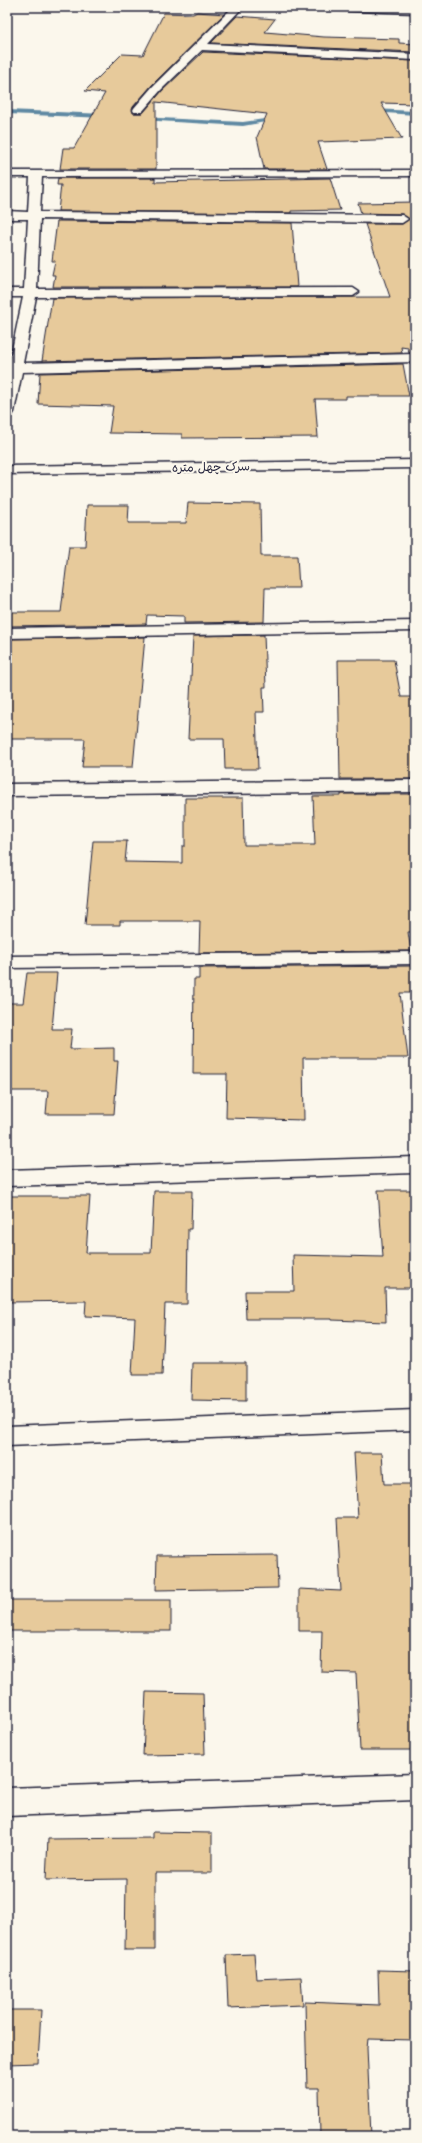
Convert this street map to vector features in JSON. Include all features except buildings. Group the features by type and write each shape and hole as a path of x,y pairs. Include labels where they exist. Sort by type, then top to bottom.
{"street":[{"path":"138,110 157,88 194,50 200,47 238,7"},
{"path":"323,7 415,10"},
{"path":"200,47 415,57"},
{"path":"7,174 415,173"},
{"path":"7,412 12,368 30,293 36,175"},
{"path":"7,215 402,219"},
{"path":"7,293 353,292"},
{"path":"12,368 415,358"},
{"name":"سرک چهل متره","path":"7,470 415,464"},
{"path":"7,633 415,626"},
{"path":"7,790 415,786"},
{"path":"7,962 415,958"},
{"path":"7,1178 415,1165"},
{"path":"7,1436 415,1420"},
{"path":"7,1802 415,1788"}],"waterway":[{"path":"373,111 415,113"},
{"path":"7,112 106,116"},
{"path":"141,118 243,124 278,119"}]}
